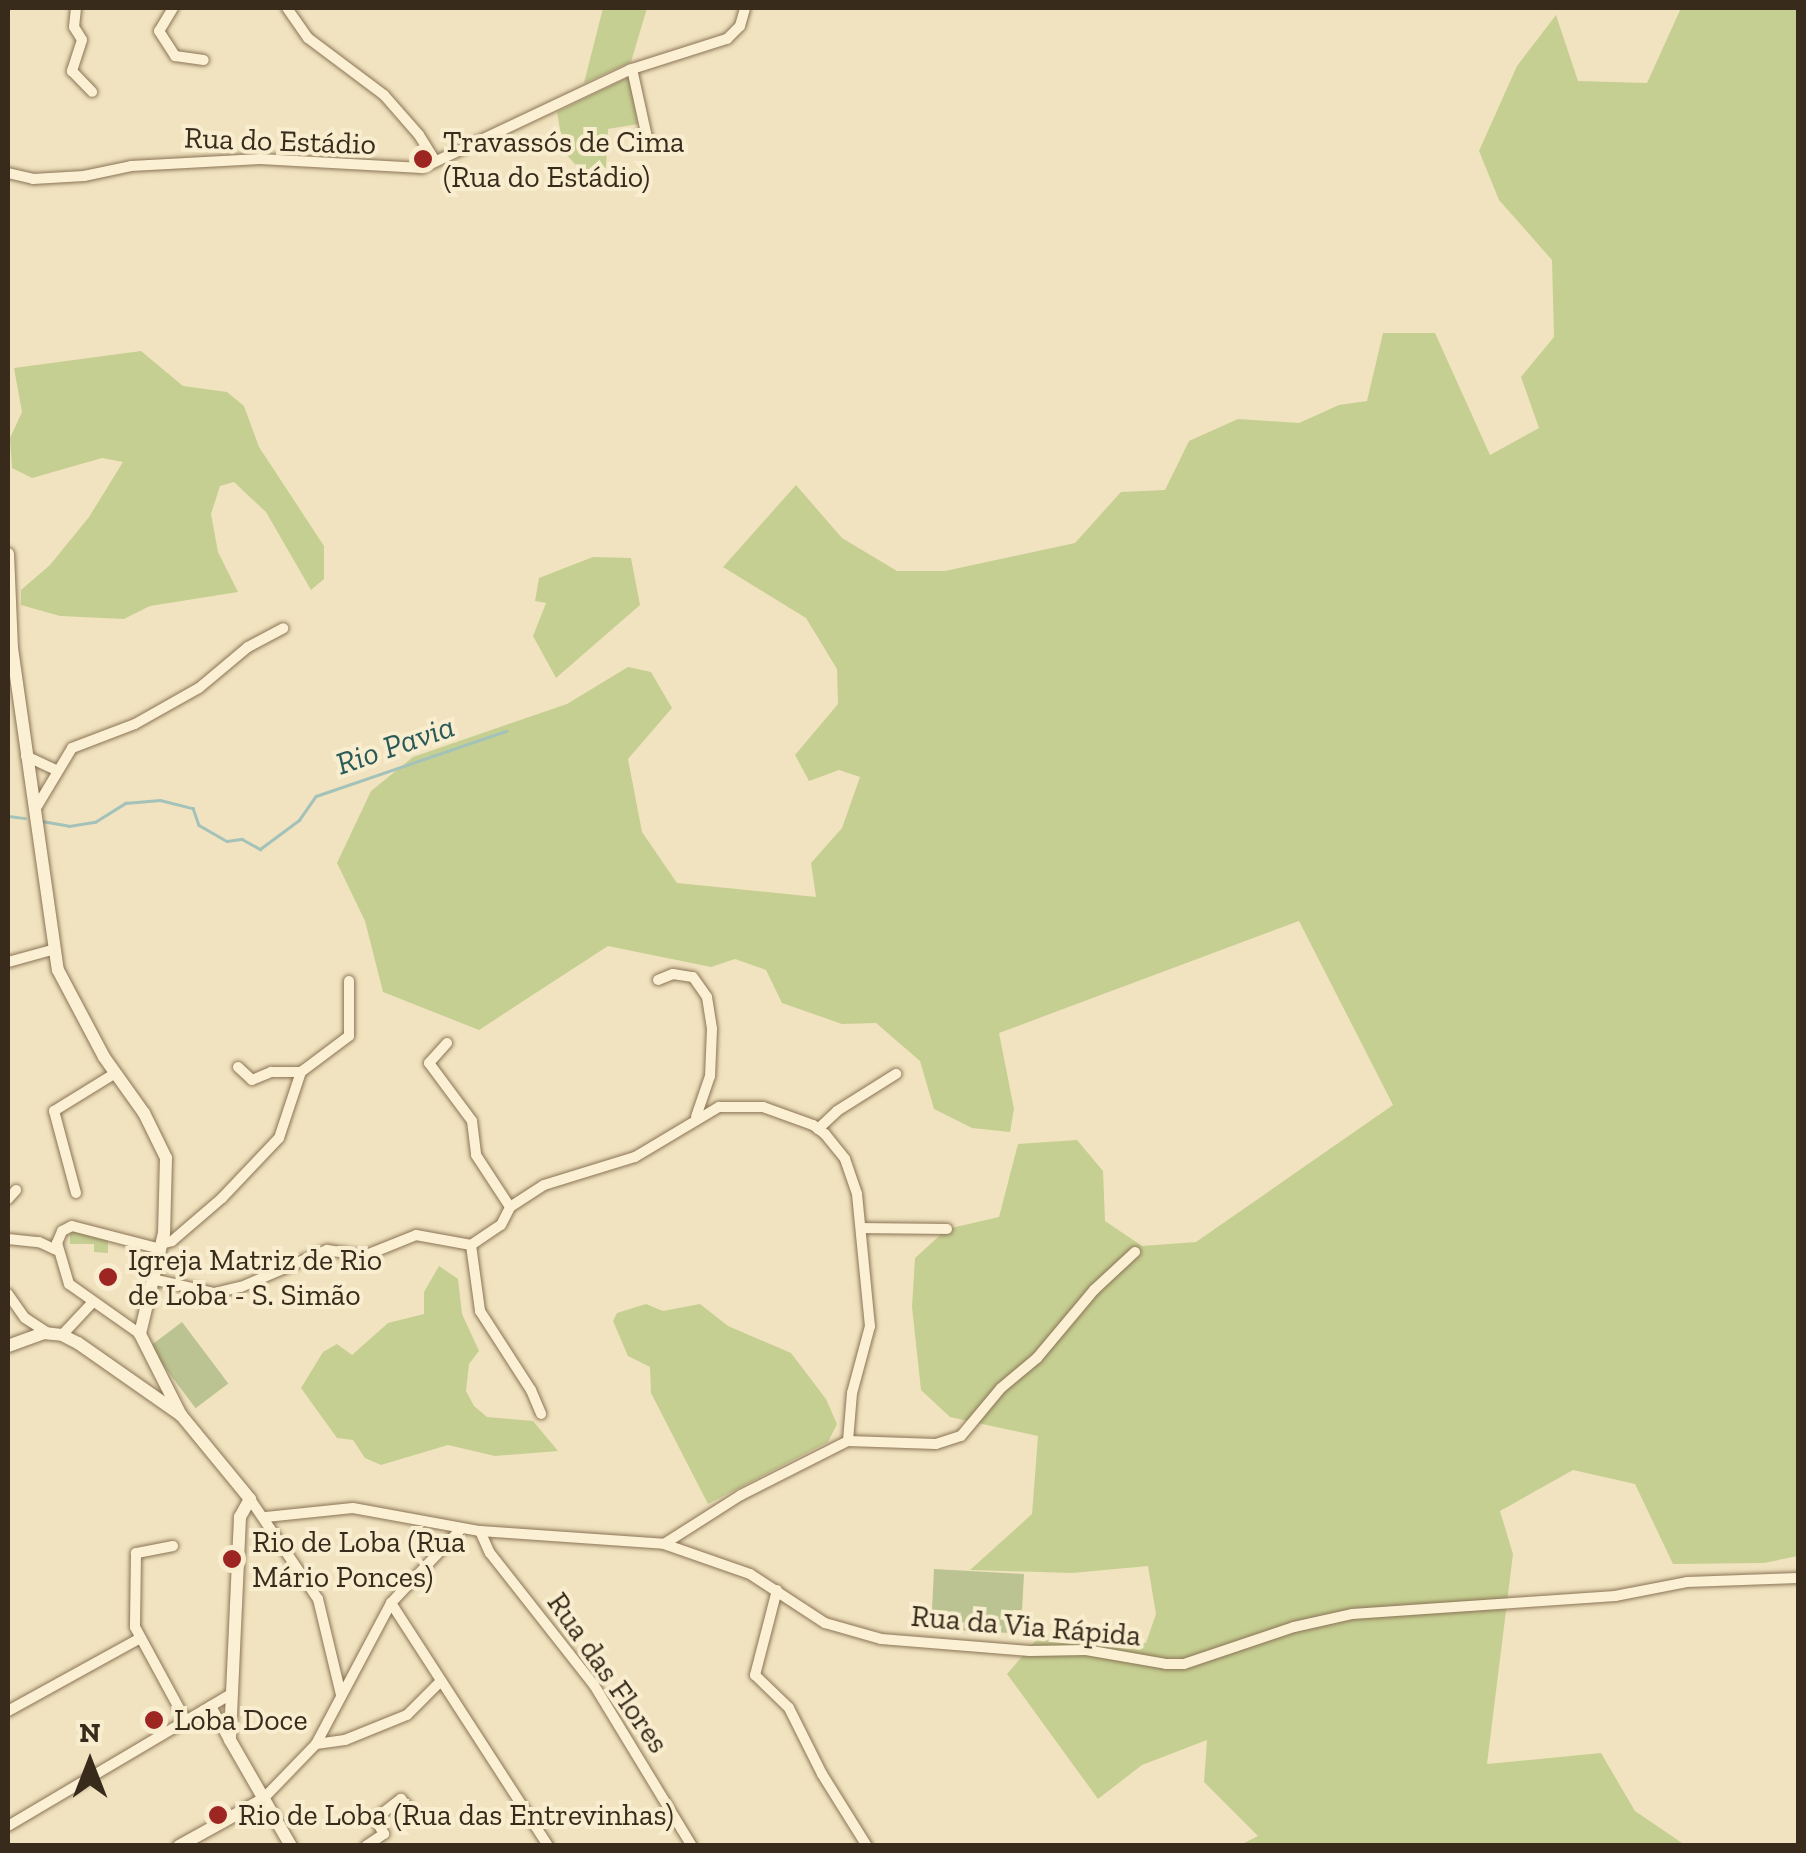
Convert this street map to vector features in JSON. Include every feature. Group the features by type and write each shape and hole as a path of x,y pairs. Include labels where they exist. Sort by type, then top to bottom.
{"street":[{"path":"76,8 74,27 82,40 72,71 92,92"},
{"path":"173,8 160,31 175,56 204,60"},
{"path":"287,8 308,38 384,96 419,135 434,161"},
{"name":"Rua do Estádio","path":"8,173 33,179 84,176 130,166 260,160 412,170 632,69 728,39 740,26 745,8"},
{"path":"632,69 649,146"},
{"path":"8,554 11,677 26,756 52,950 68,994 114,1074 144,1113 166,1158 168,1183 160,1246 140,1334"},
{"path":"33,814 72,748 135,724 198,688 248,647 283,628"},
{"path":"26,756 56,770"},
{"path":"8,962 52,950"},
{"path":"658,980 673,974 693,976 707,996 712,1030 710,1076 705,1101 693,1122"},
{"path":"161,1390 140,1334 70,1284 56,1250 62,1232 72,1226 160,1246 172,1242 222,1198 278,1138 301,1072 349,1036 350,981"},
{"path":"447,1043 429,1063 472,1121 476,1155 510,1208"},
{"path":"238,1067 252,1080 271,1072 301,1072"},
{"path":"76,1192 54,1111 114,1074"},
{"path":"818,1129 837,1111 896,1074"},
{"path":"152,1278 214,1293 241,1287 327,1250 364,1256 416,1235 471,1245 501,1225 510,1208 544,1186 635,1156 719,1107 748,1104 818,1129 845,1160 862,1228 870,1326 852,1393 848,1441"},
{"path":"862,1228 947,1229"},
{"path":"8,1239 39,1242 56,1250"},
{"path":"471,1245 480,1311 542,1414"},
{"path":"664,1544 741,1495 848,1441 936,1444 961,1436 1094,1290 1136,1252"},
{"path":"8,1294 24,1318 161,1390 266,1516 318,1599 328,1624 341,1696"},
{"path":"8,1346 56,1334 93,1302"},
{"path":"230,1740 240,1517 250,1499"},
{"name":"Rua da Via Rápida","path":"266,1516 354,1508 480,1531 664,1544 750,1574 825,1623 881,1639 1030,1651 1086,1650 1184,1664 1294,1627 1352,1614 1615,1596 1687,1582 1798,1578"},
{"path":"179,1846 262,1800 316,1744 391,1602 461,1528"},
{"name":"Rua das Flores","path":"480,1531 490,1552 594,1685 692,1846"},
{"path":"174,1546 136,1552 135,1627 186,1721"},
{"path":"777,1590 755,1676 790,1708 822,1774 867,1846"},
{"path":"391,1602 548,1846"},
{"path":"8,1711 140,1638"},
{"path":"316,1744 346,1740 407,1714 442,1681"},
{"path":"9,1821 232,1693"},
{"path":"210,1706 291,1846"},
{"path":"366,1846 384,1834 375,1819 402,1798 409,1808"}],"green space":[{"path":"603,8 647,8 631,62 584,83"},
{"path":"1681,8 1798,8 1798,1556 1764,1563 1673,1564 1635,1484 1573,1470 1500,1511 1513,1554 1487,1764 1601,1753 1635,1811 1685,1845 1240,1845 1258,1836 1204,1782 1207,1740 1142,1765 1098,1799 1007,1674 1043,1632 1146,1643 1156,1614 1148,1566 1072,1573 970,1570 1032,1514 1038,1436 950,1417 921,1390 912,1307 915,1258 947,1229 999,1217 1018,1144 1077,1140 1103,1171 1105,1221 1142,1246 1196,1242 1393,1105 1299,921 999,1033 1014,1109 1010,1132 972,1128 934,1109 920,1061 876,1023 842,1024 782,1003 766,970 735,959 711,967 608,946 479,1030 383,992 365,921 337,863 371,791 413,757 567,704 628,667 651,672 672,708 628,759 642,832 677,883 816,897 811,863 842,828 860,777 839,770 809,781 795,755 838,704 837,669 806,618 723,567 796,485 842,538 897,571 945,571 1075,543 1121,492 1165,490 1189,441 1238,419 1299,423 1339,405 1367,401 1383,333 1435,333 1490,455 1539,428 1521,377 1554,337 1552,260 1499,200 1479,151 1517,66 1556,15 1578,81 1647,83"},
{"path":"629,77 638,124 608,129 606,167 592,183 564,152 557,112"},
{"path":"141,351 183,386 227,392 244,406 259,447 324,546 324,579 311,590 266,512 234,482 220,486 211,514 218,552 238,592 150,606 124,619 60,616 21,605 21,590 50,565 89,517 123,462 102,458 32,478 12,468 10,438 22,412 14,368"},
{"path":"593,557 631,558 640,605 556,678 533,636 546,603 535,601 539,578"},
{"path":"70,1231 108,1238 108,1253 94,1252 94,1244 70,1244"},
{"path":"439,1266 458,1279 462,1314 479,1351 469,1364 466,1391 474,1406 487,1417 533,1421 558,1451 495,1456 448,1445 381,1465 365,1458 353,1440 337,1438 301,1388 323,1352 337,1344 352,1355 388,1323 424,1314 424,1292"},
{"path":"646,1304 663,1311 700,1304 728,1326 791,1353 826,1399 837,1424 828,1442 708,1504 651,1393 650,1367 628,1356 613,1321 617,1313"},
{"path":"182,1322 228,1383 196,1408 149,1347"},
{"path":"934,1569 1024,1574 1022,1610 1013,1610 1011,1633 931,1629"}],"waterway":[{"name":"Rio Pavia","path":"42,821 69,826 95,822 125,803 160,800 193,808 199,825 227,841 242,839 260,849 299,820 316,796 506,731"},
{"name":"Rio Pavia","path":"8,816 25,818"}],"place":[{"name":"Travassós de Cima (Rua do Estádio)","path":"423,159"},
{"name":"Igreja Matriz de Rio de Loba - S. Simão","path":"108,1277"},
{"name":"Rio de Loba (Rua Mário Ponces)","path":"232,1559"},
{"name":"Loba Doce","path":"154,1720"},
{"name":"Rio de Loba (Rua das Entrevinhas)","path":"218,1815"}]}
